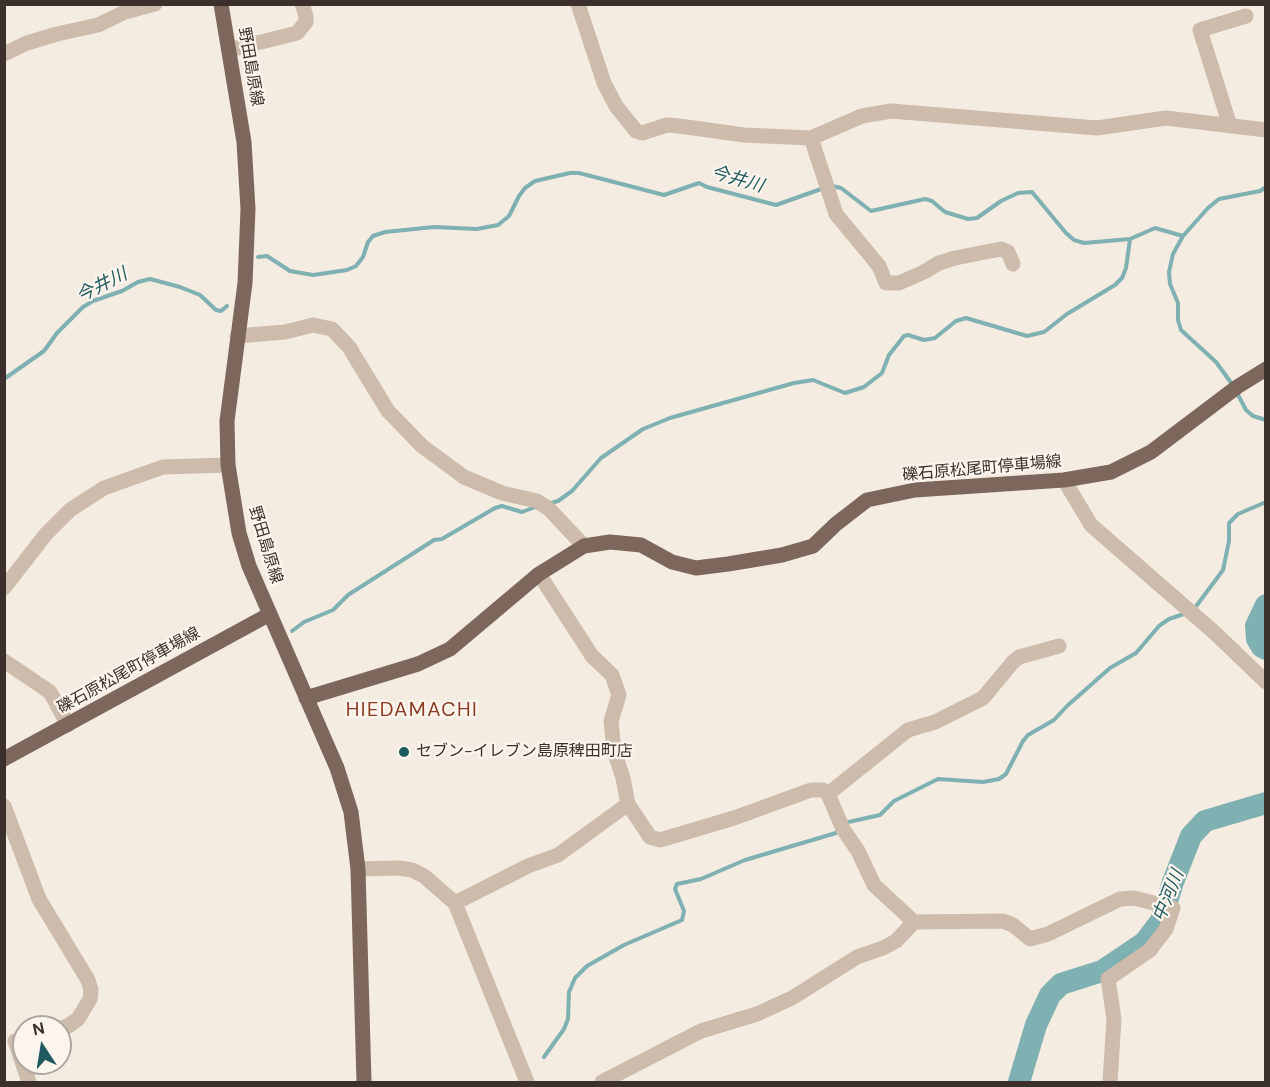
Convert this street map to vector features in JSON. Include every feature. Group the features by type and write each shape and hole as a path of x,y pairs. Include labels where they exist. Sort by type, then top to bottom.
{"main road":[{"name":"野田島原線","path":"221,4 244,142 248,209 245,283 227,421 228,465 239,533 249,566 337,768 351,812 358,869 364,1083"},
{"name":"礫石原松尾町停車場線","path":"306,698 418,664 450,649 539,574 584,546 610,542 641,545 672,562 696,567 728,564 782,555 813,546 836,524 867,500 915,490 1064,480 1111,472 1151,452 1235,389 1266,369"},
{"name":"礫石原松尾町停車場線","path":"4,759 270,614"}],"street":[{"path":"4,54 57,33 98,25 125,12 155,4"},
{"path":"229,50 297,33 306,22 302,4"},
{"path":"578,4 604,83 616,106 636,131 642,133 667,125 744,135 812,138 862,116 891,111 1097,128 1113,128 1166,118 1266,130"},
{"path":"1230,126 1200,30 1246,16"},
{"path":"812,138 836,214 879,267 884,280 890,284 899,283 947,261 1001,249 1008,252 1013,264"},
{"path":"237,336 285,332 313,325 332,329 349,347 388,411 422,446 464,477 502,493 543,505 584,546"},
{"path":"4,588 46,534 70,510 104,488 163,466 228,465"},
{"path":"1064,480 1091,525 1215,633 1266,682"},
{"path":"539,574 592,656 612,675 619,695 611,721 614,751 623,778 628,804 650,837 660,840 818,789 828,794 842,826 858,851 874,885 914,922 1003,921 1013,925 1030,939 1036,939 1120,899 1134,898 1173,908 1158,941 1139,959 1108,979 1114,1019 1110,1083"},
{"path":"828,794 908,730 936,722 983,698 1012,662 1019,657 1059,646"},
{"path":"4,661 50,692 68,725"},
{"path":"455,903 528,866 558,855 628,804"},
{"path":"4,806 39,899 88,980 91,990 90,999 78,1018 72,1023"},
{"path":"358,869 399,867 412,870 424,876 455,903 527,1083"},
{"path":"602,1083 701,1031 757,1014 792,998 857,957 896,941 914,922"}],"waterway":[{"name":"今井川","path":"258,257 267,256 290,271 313,275 347,270 356,266 363,257 368,242 373,236 385,232 434,227 477,229 498,225 509,216 525,188 535,181 570,173 579,173 664,195 699,183 776,205 824,188"},
{"name":"今井川","path":"832,186 841,188 871,211 925,199 932,201 945,212 968,219 977,218 1001,201 1018,193 1032,192 1066,233 1074,240 1084,243 1130,239 1155,228 1183,236 1219,199 1260,191 1266,187"},
{"path":"1183,236 1173,254 1169,272 1170,284 1178,303 1178,320 1181,330 1216,362 1232,384"},
{"path":"548,504 558,501 572,491 601,458 643,429 670,418 794,383 813,380 845,393 864,387 882,373 889,355 904,336 924,340 935,338 956,321 966,318 1027,336 1044,332 1122,278 1126,268 1130,239"},
{"name":"今井川","path":"4,379 44,351 57,333 83,307 138,282 150,279 180,287 200,295 216,310 221,311 227,306"},
{"path":"1237,393 1246,410 1253,416 1266,420"},
{"path":"1194,609 1223,570 1229,541 1229,523 1238,514 1266,502"},
{"path":"292,631 304,622 333,610 348,595 434,540 442,539 495,508 502,506 522,512 538,506"},
{"name":"中河川","path":"1266,605 1256,626 1257,639 1266,649"},
{"path":"844,823 880,815 894,801 938,779 983,782 999,779 1006,774 1028,735 1054,720 1110,668 1136,653 1159,626 1169,619 1187,613"},
{"name":"中河川","path":"1019,1082 1036,1025 1050,995 1061,984 1102,971 1145,942 1161,921 1191,836 1205,821 1266,803"},
{"path":"544,1057 564,1029 568,1019 569,992 575,978 587,966 624,945 682,920 684,911 675,889 677,884 701,879 745,860 836,833 839,828"}],"place":[{"name":"セブン-イレブン島原稗田町店","path":"404,752"}],"district":[{"name":"HIEDAMACHI","path":"412,711"}]}
